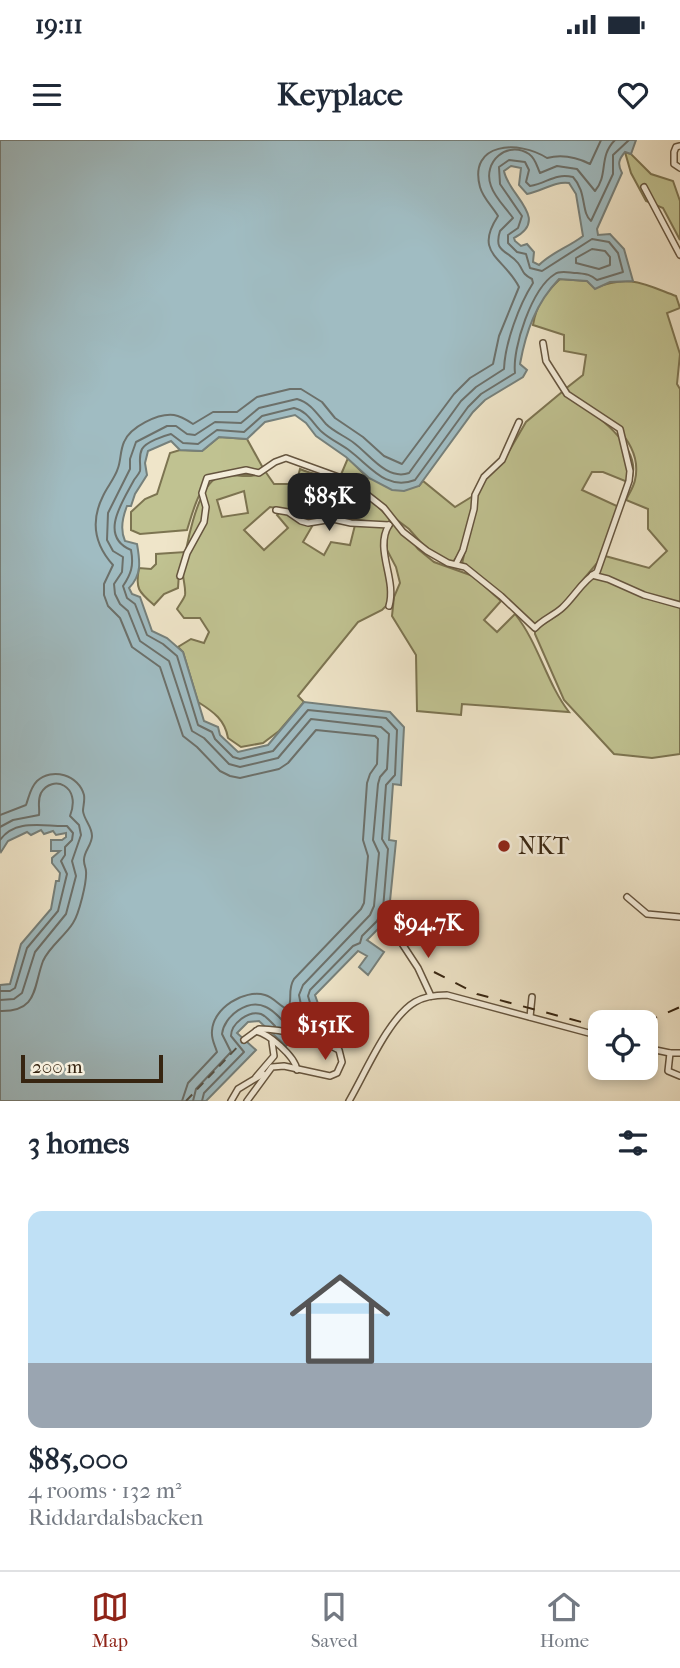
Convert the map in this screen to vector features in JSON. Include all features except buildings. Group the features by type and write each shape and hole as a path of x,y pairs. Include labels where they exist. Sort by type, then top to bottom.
{"street":[{"path":"680,146 676,147 674,164 680,168"},
{"path":"644,187 680,256"},
{"path":"180,576 187,553 204,522 206,507 202,494 207,478 246,470 259,473 282,459 292,459 344,480 361,490 378,502 390,522 427,551 480,578 535,628 561,609 597,572 629,481 630,471 617,424 594,413 566,394 546,361 543,343"},
{"path":"457,564 474,509 475,495 484,477 502,460 519,422"},
{"path":"276,510 288,512 300,522 333,519 351,523 390,522"},
{"path":"390,522 383,540 392,585 390,606"},
{"path":"592,575 680,605"},
{"path":"627,897 647,914 680,917"},
{"path":"399,939 431,996"},
{"path":"352,1100 362,1074 401,1014 418,1000 431,996 447,995 588,1033"},
{"path":"530,1017 532,997"},
{"path":"231,1101 238,1089 277,1066 330,1076 341,1068 342,1056 339,1050 316,1040 267,1029 255,1031 244,1040"},
{"path":"255,1031 268,1036 291,1055 297,1070"},
{"path":"254,1080 274,1056 272,1042"},
{"path":"658,1051 680,1054"},
{"path":"670,1054 668,1071 680,1076"},
{"path":"247,1101 266,1073"}],"green space":[{"path":"625,152 631,154 651,174 673,181 680,201 680,240 663,208 646,201 631,173"},
{"path":"560,279 587,281 595,288 618,282 636,282 676,296 680,308 667,313 680,354 677,384 680,389 680,754 652,758 614,754 564,700 535,634 535,630 559,614 605,556 649,568 667,551 648,529 648,509 626,500 634,482 636,465 625,437 602,415 564,390 583,375 586,355 564,351 564,335 533,325 542,299"},
{"path":"562,392 612,430 630,455 633,469 630,483 603,472 592,472 582,490 619,507 598,562 557,611 530,626 510,601 462,564 477,494 487,477 504,460 526,422"},
{"path":"219,437 247,439 263,468 250,474 216,474 201,493 187,530 140,534 131,530 131,512 145,499 157,494 170,453 180,450 202,451"},
{"path":"348,458 368,478 419,486 423,481 455,507 473,496 468,531 453,562 433,556 409,529 340,477"},
{"path":"300,469 342,481 374,503 390,519 388,524 336,517 301,519 290,510 270,507 244,530 264,550 288,528 277,515 286,512 299,522 314,523 303,542 324,555 331,542 350,545 355,525 386,527 384,531 391,585 388,604 358,622 298,696 304,702 279,731 263,743 241,747 228,738 218,717 198,702 183,652 178,647 191,639 204,643 209,632 200,618 184,618 177,609 185,595 183,573 186,550 198,506 210,483 218,477 252,476 265,471 274,484 296,484","holes":["244,491 248,513 222,517 217,500"]},
{"path":"393,523 434,562 473,576 501,601 484,620 497,632 515,614 569,712 462,704 461,715 417,711 416,655 392,616 394,597 400,583 396,567 387,550 387,533"},
{"path":"185,552 178,588 164,594 154,605 139,589 139,568 151,569 156,564 156,554"}],"water":[{"path":"0,140 636,140 631,154 625,152 620,159 622,173 597,229 598,235 610,234 624,249 633,281 610,282 595,289 587,281 559,279 538,308 529,329 520,364 527,370 523,377 485,400 473,412 419,486 404,491 392,490 369,478 346,457 316,436 306,423 295,415 265,422 247,439 219,437 202,451 180,450 171,441 148,451 145,463 147,475 131,506 127,506 123,537 125,541 137,544 139,562 138,573 129,588 132,594 140,597 152,631 167,638 183,652 204,721 218,727 220,735 238,752 268,745 304,702 390,712 404,727 401,785 393,784 389,840 396,841 389,911 382,925 367,940 384,952 368,975 359,967 367,956 358,951 315,995 322,1015 286,1046 259,1021 248,1022 237,1033 256,1050 206,1101 0,1101 0,985 10,984 21,944 51,909 60,873 52,863 52,858 60,851 51,851 51,840 62,840 66,833 56,835 53,831 44,834 41,830 31,835 27,832 8,841 1,852","holes":["511,166 521,168 519,185 527,194 564,183 569,183 576,194 583,236 539,265 533,262 534,252 527,244 521,246 514,238 524,231 529,223 528,215 504,171"]}],"ferry route":[{"path":"186,1101 244,1040"}],"railway":[{"path":"434,972 477,994 588,1024"},
{"path":"658,1017 680,1007"}],"place":[{"name":"NKT","path":"504,846"}]}
